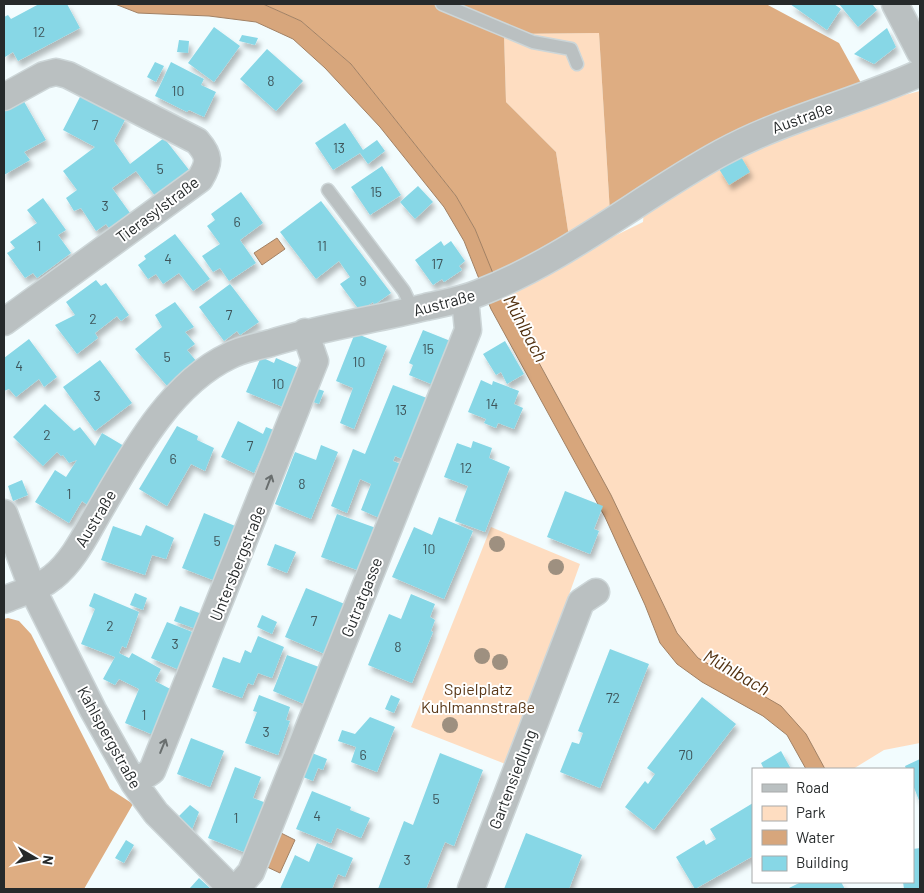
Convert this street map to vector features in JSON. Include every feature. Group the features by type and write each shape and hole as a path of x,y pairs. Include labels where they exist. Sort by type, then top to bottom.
{"street":[{"path":"895,4 920,52"},
{"name":"Tierasylstraße","path":"4,97 44,75 56,72 68,75 197,141 206,151 208,165 200,179 4,322"},
{"name":"Austraße","path":"33,590 54,577 74,553 126,466 172,400 200,374 229,355 305,332 413,310 472,295 504,282 584,240 718,154 758,133 896,84 920,73"},
{"name":"Gutratgasse","path":"236,889 252,872 468,330 472,295"},
{"name":"Untersbergstraße","path":"134,782 152,771 315,361 305,332"},
{"name":"Kahlspergstraße","path":"4,513 33,590 93,710 134,782 156,813 232,889"},
{"path":"4,600 33,590"},
{"name":"Gartensiedlung","path":"470,889 581,602 596,592"}],"lane":[{"path":"442,4 533,42 571,49 577,64"},
{"path":"328,190 404,291 413,310"}],"green space":[{"path":"599,33 610,213 569,237 556,152 506,102 504,34"},
{"path":"920,91 920,743 884,750 855,768 824,768 806,734 698,658 677,633 611,495 501,292 643,222 644,210 755,149 870,104"},
{"name":"Spielplatz Kuhlmannstraße","path":"491,527 580,564 508,765 411,727"}],"shaded area":[{"path":"263,4 766,4 839,43 861,83 610,213 599,33 504,34 506,102 556,152 569,237 494,278 475,229 456,196 351,64 301,21"},
{"path":"8,618 19,621 31,634 110,789 133,804 84,889 4,889 4,619"}],"water":[{"path":"115,4 263,4 301,21 351,64 456,196 475,229 501,293 611,495 677,633 698,658 781,706 806,734 824,768 805,768 787,735 763,716 702,682 677,664 660,643 605,517 491,309 464,241 444,207 380,127 325,68 293,39 256,22 209,16 138,13"},
{"path":"277,238 285,249 262,265 254,253"},
{"path":"281,833 295,840 280,873 265,866"}],"building":[{"path":"39,4 67,4 80,28 18,61 13,52 5,57 4,17 8,15 11,19"},
{"path":"790,4 834,4 841,9 827,30"},
{"path":"839,4 875,4 873,5 877,10 858,27"},
{"path":"214,27 240,46 214,82 188,63"},
{"path":"887,28 896,47 874,64 854,54"},
{"path":"242,35 258,38 255,45 239,41"},
{"path":"179,40 189,41 188,53 177,52"},
{"path":"267,49 303,81 276,111 240,79"},
{"path":"155,62 164,66 156,82 147,77"},
{"path":"171,62 204,79 201,85 216,92 204,117 189,110 187,112 155,96"},
{"path":"81,95 126,118 114,141 130,164 164,138 193,175 159,201 136,171 112,188 130,213 109,228 106,224 96,231 81,208 74,211 66,198 77,190 63,171 95,147 63,130"},
{"path":"22,98 46,140 24,152 30,160 4,175 4,108"},
{"path":"345,123 363,150 377,140 385,151 368,164 360,153 333,170 315,143"},
{"path":"740,155 750,172 729,185 719,169"},
{"path":"382,166 401,195 370,215 351,187"},
{"path":"418,186 433,202 415,219 400,202"},
{"path":"241,192 263,223 240,240 256,263 229,281 220,268 213,272 202,256 220,244 207,226 215,220 211,214"},
{"path":"43,198 66,230 58,235 71,253 37,278 33,273 25,278 7,253 15,248 10,242 37,223 27,210"},
{"path":"321,201 391,293 374,305 373,302 360,311 340,284 350,277 339,261 316,279 280,232"},
{"path":"175,234 210,279 193,291 179,273 163,284 156,274 148,279 138,265 146,259 144,256"},
{"path":"441,241 444,246 451,241 465,261 459,266 462,270 444,282 442,279 433,285 415,260"},
{"path":"96,280 101,286 106,283 129,315 121,321 117,316 95,333 98,338 77,354 55,325 75,315 66,302"},
{"path":"230,284 259,322 240,335 237,331 224,341 199,307"},
{"path":"175,302 194,327 185,332 195,344 187,350 197,362 168,387 135,349 162,327 155,315"},
{"path":"423,330 453,342 436,386 409,375 413,365 409,363"},
{"path":"355,333 387,346 354,429 340,423 353,388 336,381"},
{"path":"29,339 57,377 44,387 39,379 16,397 9,389 4,391 4,358"},
{"path":"505,341 524,374 507,384 501,372 496,375 483,354"},
{"path":"261,357 274,363 276,358 299,368 283,407 246,392"},
{"path":"100,360 132,403 95,431 63,387"},
{"path":"481,380 492,385 493,381 519,391 514,404 523,408 514,429 498,423 496,428 484,423 486,419 468,412"},
{"path":"393,385 432,400 407,461 395,456 393,461 406,466 384,520 361,510 371,484 360,479 347,513 331,506 353,449 365,454"},
{"path":"315,388 324,391 319,404 310,401"},
{"path":"45,404 74,431 80,427 95,446 102,433 124,446 99,483 102,485 89,506 82,501 69,523 35,502 55,470 66,477 77,460 69,463 63,455 61,456 57,452 43,466 13,437"},
{"path":"238,421 263,434 266,427 279,432 269,453 264,451 254,473 221,457"},
{"path":"177,426 198,436 197,440 214,448 205,471 191,464 167,506 139,489"},
{"path":"473,441 492,448 489,458 510,467 485,532 455,521 468,486 444,477 457,443 471,448"},
{"path":"321,445 338,452 311,519 275,504 295,452 316,460"},
{"path":"22,480 28,495 13,501 8,486"},
{"path":"565,491 603,506 594,529 599,531 590,554 547,537"},
{"path":"204,513 240,528 218,582 182,568"},
{"path":"337,514 376,528 360,571 321,557"},
{"path":"439,517 473,531 444,599 392,577 414,527 432,535"},
{"path":"146,525 174,538 166,559 152,555 145,575 101,560 113,526 141,536"},
{"path":"275,544 296,552 287,573 267,565"},
{"path":"306,588 347,605 327,655 285,637"},
{"path":"94,593 139,612 126,648 122,646 119,653 129,658 132,653 161,669 155,681 176,692 158,737 125,723 139,689 119,679 115,685 103,679 115,657 81,644 95,609 89,606"},
{"path":"135,593 147,598 143,610 130,605"},
{"path":"411,594 435,604 430,617 435,620 431,631 433,632 412,683 368,665 389,614 401,619"},
{"path":"180,606 202,614 196,629 174,621"},
{"path":"262,615 277,622 272,634 257,627"},
{"path":"167,622 200,635 184,672 151,658"},
{"path":"258,636 284,647 272,678 258,673 253,685 248,683 242,698 212,687 223,657 240,663 245,650 251,653"},
{"path":"610,649 649,664 600,788 560,772 572,742 579,744 583,733 578,731"},
{"path":"287,655 319,667 304,704 273,691"},
{"path":"259,695 290,707 286,720 290,721 278,755 245,743 257,712 253,711"},
{"path":"391,695 400,699 394,713 385,709"},
{"path":"702,697 736,724 654,830 625,807 645,781 648,784 655,774 647,768"},
{"path":"370,717 395,727 377,772 351,762 356,747 338,741 342,730 355,734"},
{"path":"191,738 224,751 210,787 177,774"},
{"path":"781,751 790,768 764,768 761,763"},
{"path":"312,753 327,759 323,770 318,768 313,781 303,777"},
{"path":"440,753 483,770 454,846 445,842 426,889 378,889 404,821 413,825"},
{"path":"920,759 920,803 914,788 914,768 906,768 905,766"},
{"path":"235,767 261,777 253,798 269,804 249,854 208,838"},
{"path":"312,791 351,807 350,810 370,818 361,838 337,828 331,843 296,829"},
{"path":"752,804 752,857 695,889 676,857 704,840 706,845 716,839 710,829"},
{"path":"190,805 199,812 191,832 179,816"},
{"path":"526,833 582,855 569,889 504,889"},
{"path":"126,840 134,845 124,863 115,858"},
{"path":"317,843 353,858 345,877 338,874 332,889 280,889 295,855 309,862"},
{"path":"920,848 920,889 904,889 903,883 914,883 914,849"},
{"path":"199,878 211,889 190,888"},
{"path":"799,883 842,883 845,889 787,889"}],"water label":[{"name":"Mühlbach","path":"526,328"},
{"name":"Mühlbach","path":"737,672"}]}
